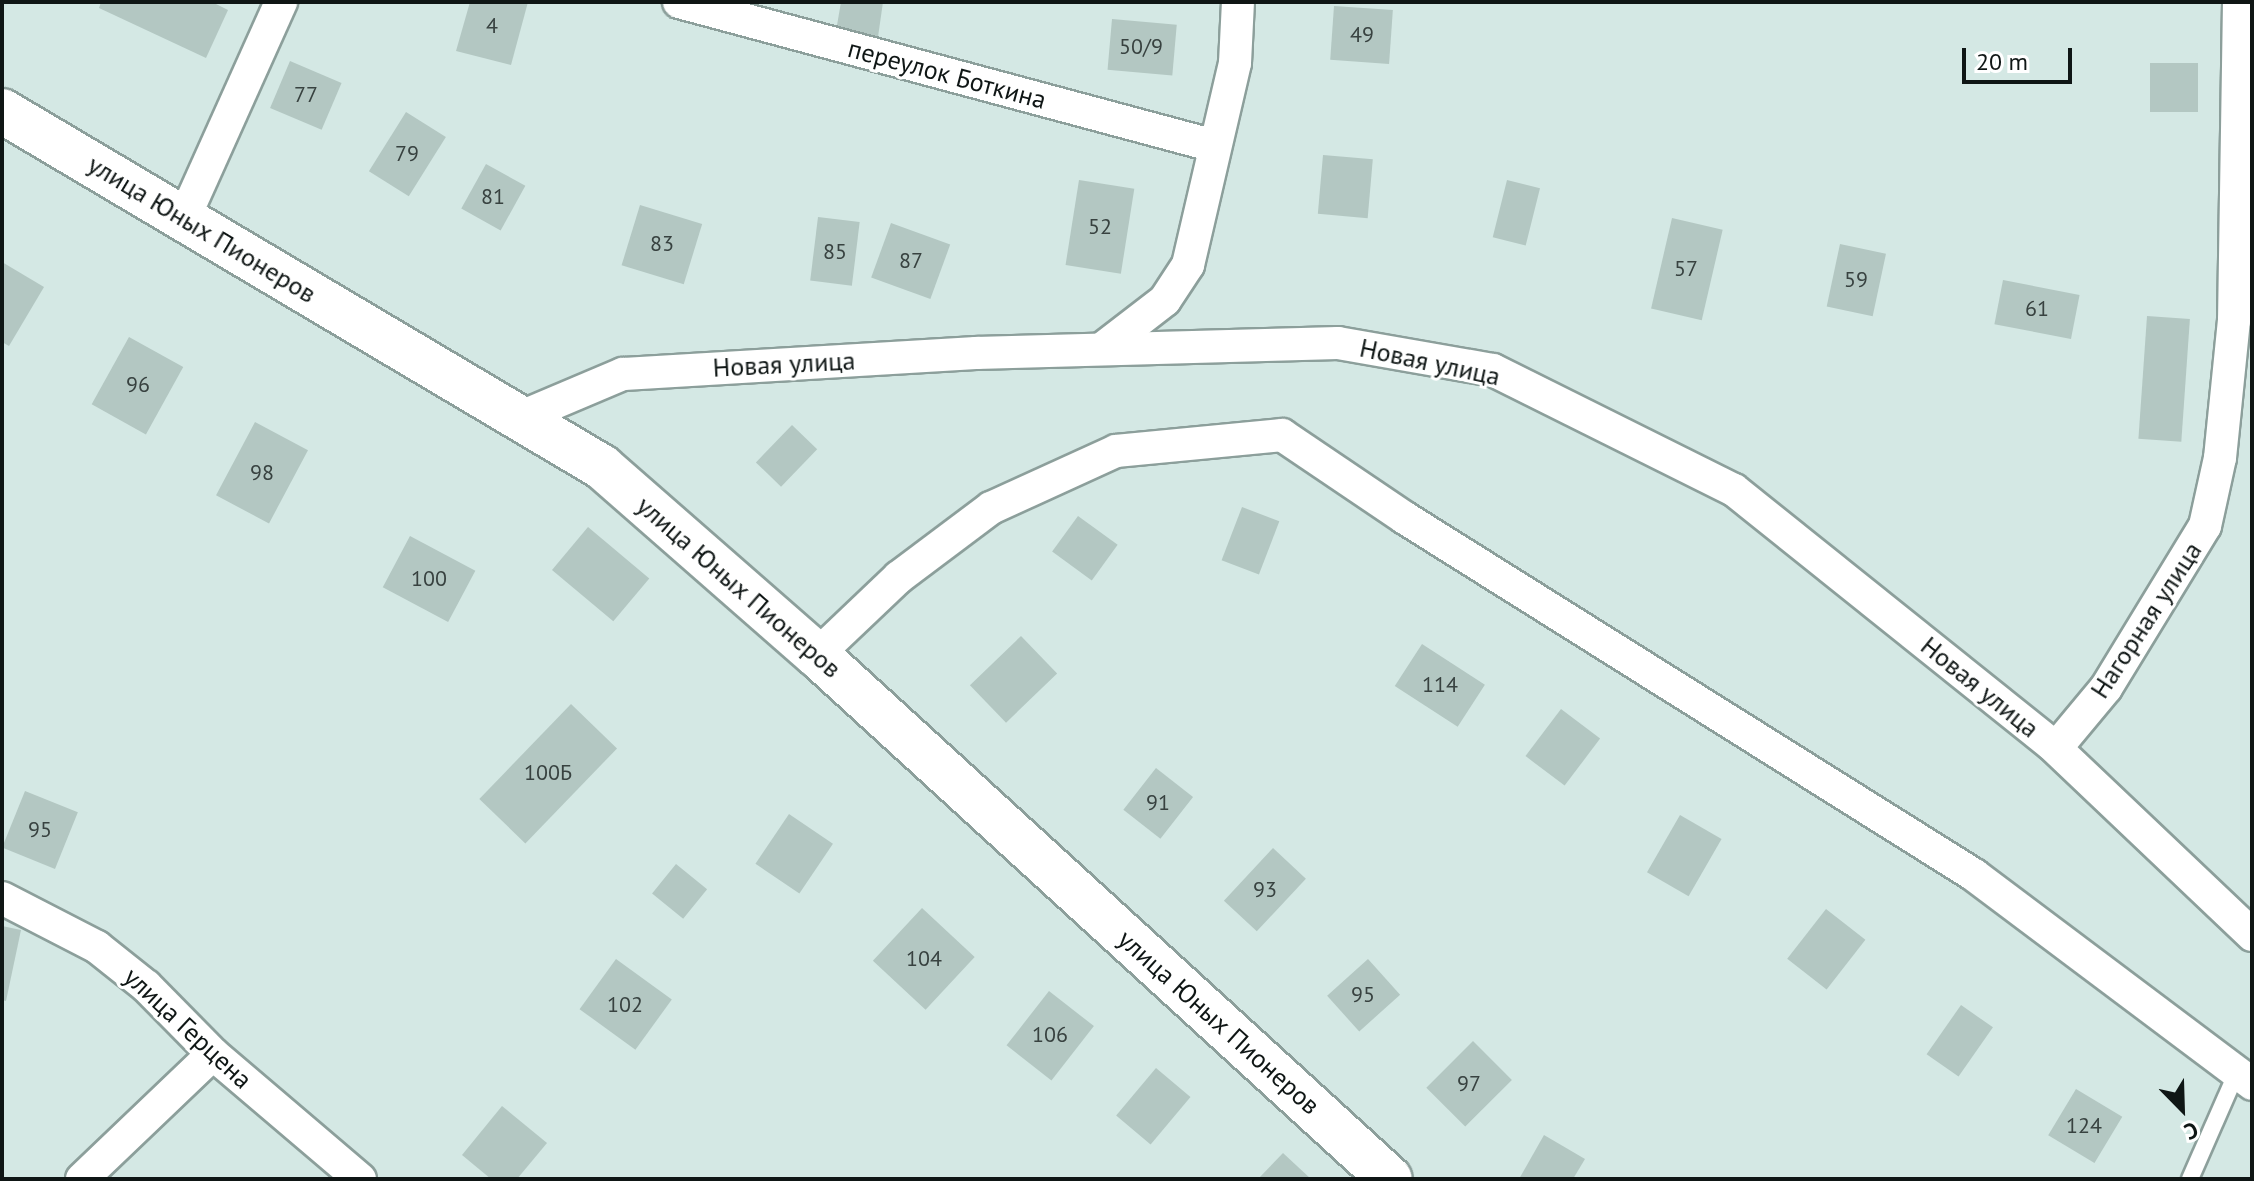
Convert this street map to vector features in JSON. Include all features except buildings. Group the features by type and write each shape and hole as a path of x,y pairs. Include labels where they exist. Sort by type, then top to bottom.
{"main road":[{"name":"улица Юных Пионеров","path":"2,111 602,467 817,655 1390,1179"}],"street":[{"path":"184,218 281,2"},
{"name":"переулок Боткина","path":"679,2 1215,146"},
{"path":"1103,348 1179,284 1235,63 1238,2"},
{"name":"Нагорная улица","path":"2056,748 2106,688 2205,526 2220,458 2234,321 2239,2"},
{"name":"Новая улица","path":"521,417 623,374 1103,348 1338,343 1493,370 1734,490 2056,748 2252,935"},
{"path":"817,655 899,577 991,508 1116,451 1282,435 1405,518 1974,875 2244,1079"},
{"name":"улица Герцена","path":"2,898 97,947 146,986 213,1054 360,1179"},
{"path":"82,1179 213,1054"}],"lane":[{"path":"2190,1179 2244,1079"}]}
